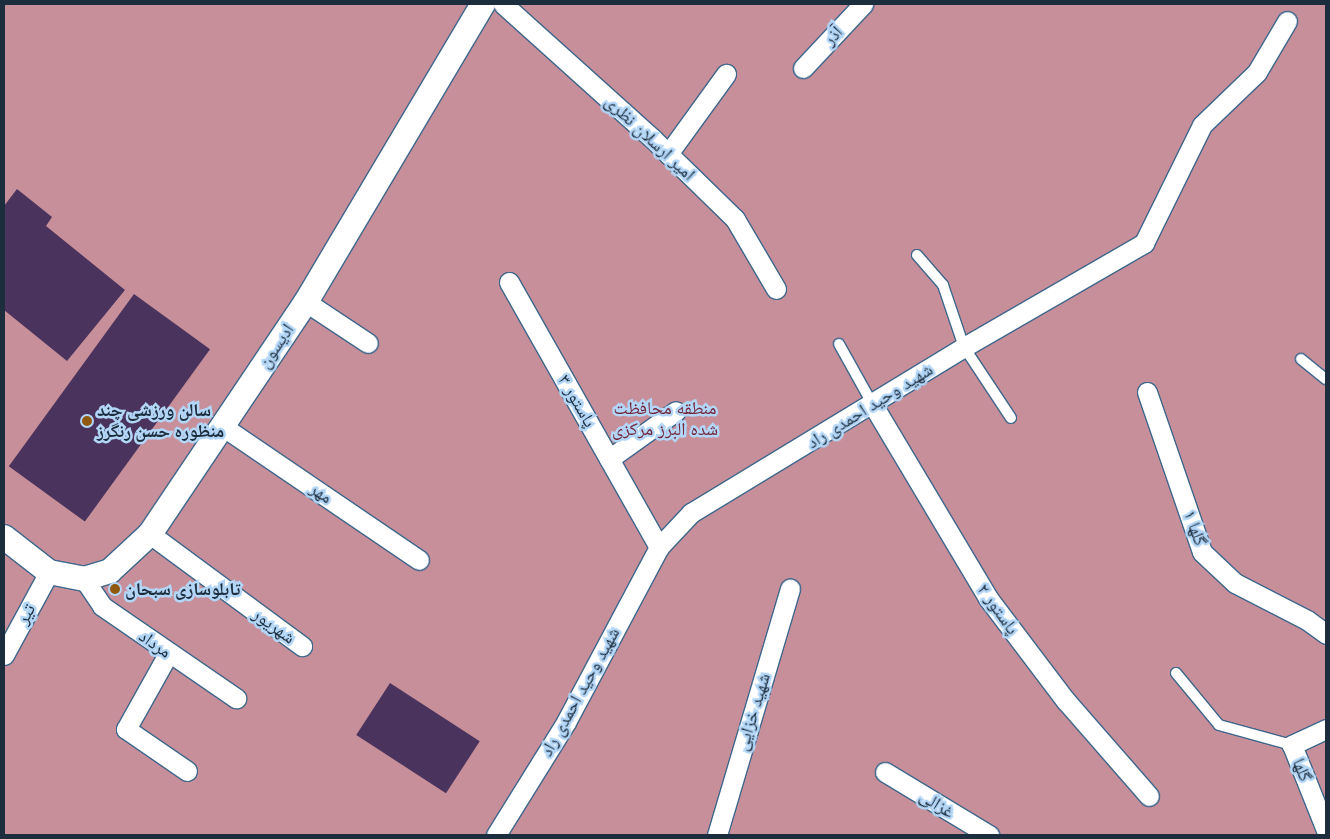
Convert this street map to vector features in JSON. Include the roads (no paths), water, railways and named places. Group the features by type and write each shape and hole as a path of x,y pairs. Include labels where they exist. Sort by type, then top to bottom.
{"street":[{"name":"ادیسون","path":"84,579 110,570 150,534 306,302 483,4"},
{"name":"امیر ارسلان نظری","path":"503,4 668,154 735,219 776,288"},
{"name":"آذر","path":"803,68 863,4"},
{"name":"شهید وحید احمدی راد","path":"496,835 566,722 659,547 691,513 873,405 964,347 1144,243 1202,125 1257,72 1287,21"},
{"path":"668,154 726,74"},
{"name":"پاستور ۳","path":"509,282 659,547"},
{"path":"306,302 368,343"},
{"name":"گلها ۱","path":"1147,392 1202,552 1235,583 1307,620 1326,634"},
{"name":"پاستور ۲","path":"873,405 988,598 1066,701 1148,796"},
{"path":"609,459 676,411"},
{"name":"مهر","path":"222,426 419,560"},
{"name":"شهریور","path":"150,534 302,646"},
{"path":"4,537 49,572 84,579"},
{"name":"تیر","path":"4,655 49,572"},
{"name":"مرداد","path":"84,579 102,606 168,654 236,698"},
{"name":"شهید خزایی","path":"717,835 790,589"},
{"path":"168,654 126,728 187,771"},
{"name":"گلها","path":"1326,729 1292,745 1326,827"},
{"name":"غزالی","path":"885,772 988,835"}],"lane":[{"path":"917,256 943,285 964,347 1011,418"},
{"path":"839,344 873,405"},
{"path":"1301,359 1326,379"},
{"path":"1176,673 1219,725 1292,745"}],"place":[{"name":"سالن ورزشی چند منظوره حسن رنگرز","path":"87,421"},
{"name":"تابلوسازی سبحان","path":"115,589"}],"park label":[{"name":"منطقه محافظت شده البرز مرکزی","path":"665,419"}]}
